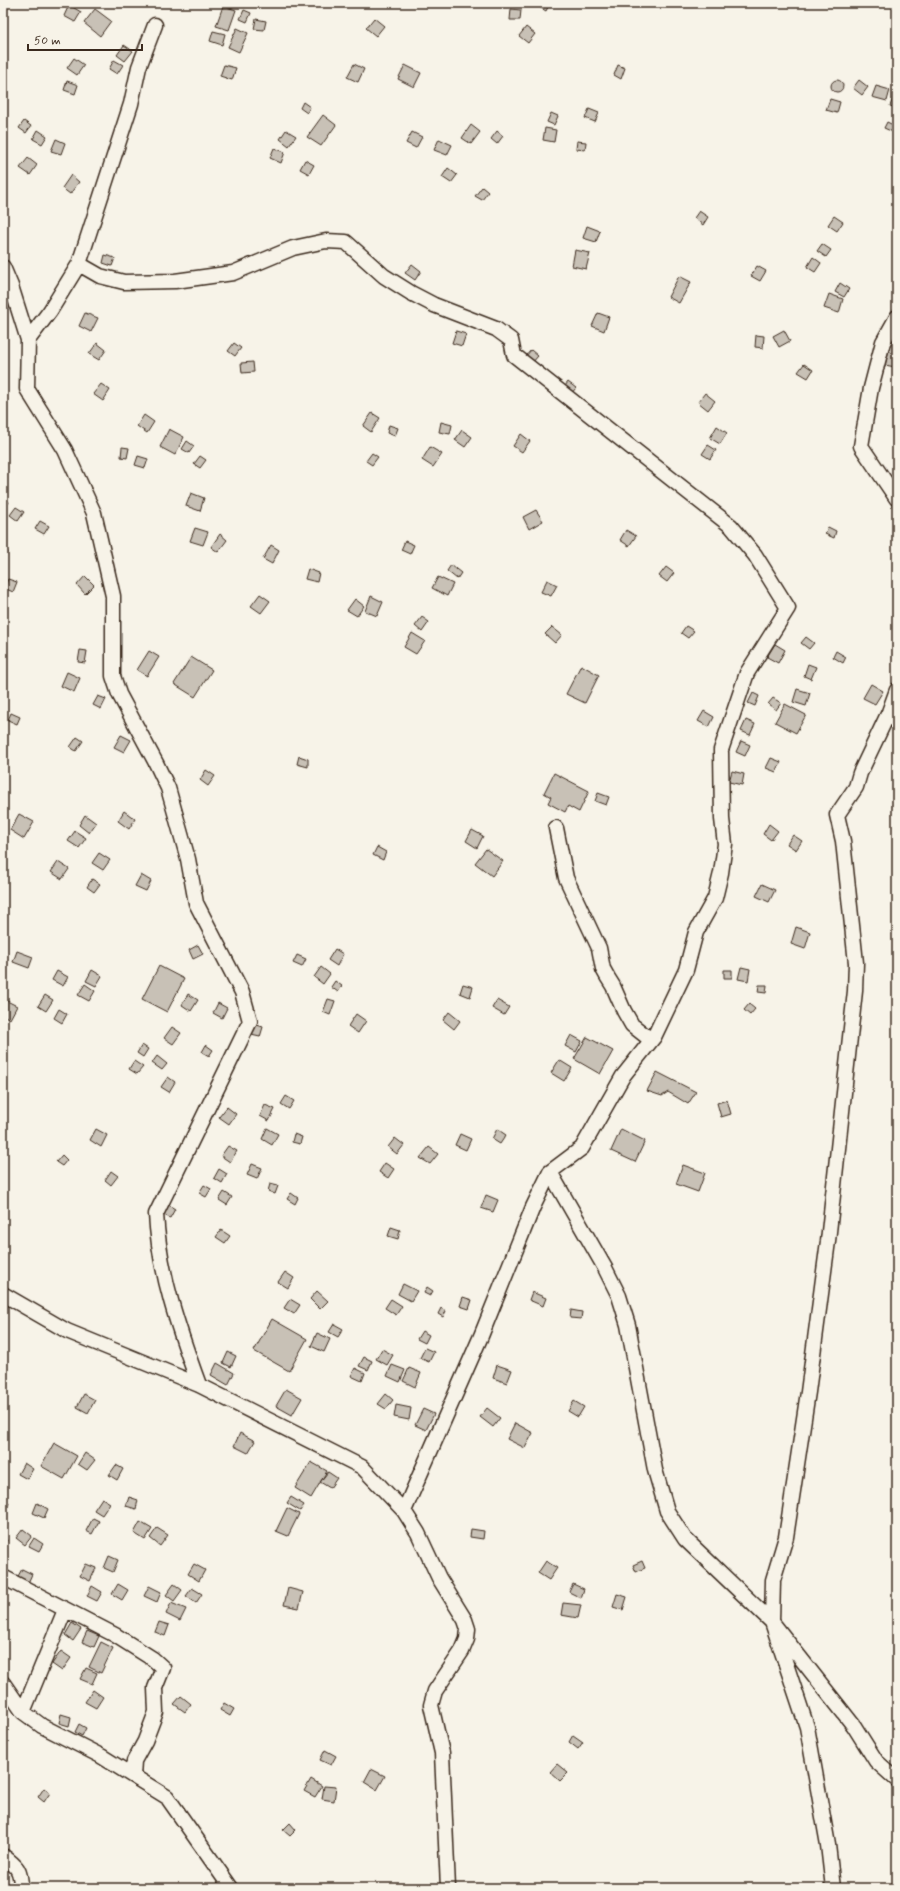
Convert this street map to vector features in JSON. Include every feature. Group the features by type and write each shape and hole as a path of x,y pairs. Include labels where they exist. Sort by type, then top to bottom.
{"street":[{"path":"28,340 50,311 79,264 131,104 139,67 155,25"},
{"path":"79,264 100,276 124,282 175,280 233,273 293,248 326,241 346,242 384,276 411,293 434,305 496,329 511,340 514,355 731,526 755,555 788,608 747,673 721,750 722,819 725,844 715,898 696,932 686,970 651,1040 623,1076 582,1148 550,1172 532,1207 481,1336 404,1511"},
{"path":"3,266 28,340 27,389 65,450 94,513 113,596 113,676 119,694 168,788 188,860 196,903 242,992 250,1021 156,1214 158,1242 178,1329 199,1385"},
{"path":"897,317 884,342 871,388 861,446 897,499"},
{"path":"833,1888 828,1845 807,1727 772,1622 773,1580 786,1536 808,1392 828,1241 855,991 856,962 843,841 837,815 856,787 860,773 889,712 897,690"},
{"path":"556,828 566,878 599,948 608,978 632,1025 651,1040"},
{"path":"550,1172 605,1268 619,1296 629,1332 655,1470 667,1511 685,1539 772,1622 854,1726 876,1761 897,1780"},
{"path":"3,1294 67,1331 199,1385 362,1467 404,1511 418,1533 438,1578 465,1620 468,1629 467,1639 462,1650 435,1691 431,1705 442,1753 448,1888"},
{"path":"3,1577 115,1635 153,1658 163,1668 155,1688 156,1712 145,1741 134,1761 133,1776"},
{"path":"23,1712 65,1610"},
{"path":"3,1683 23,1712 42,1726 101,1756 167,1797 231,1888"},
{"path":"3,1856 16,1865 20,1875 21,1888"}],"building":[{"path":"537,3 550,3 546,11 536,5"},
{"path":"69,5 81,12 75,22 64,16"},
{"path":"223,6 236,10 229,30 216,26"},
{"path":"95,9 111,21 100,36 84,23"},
{"path":"511,9 521,10 520,20 510,20"},
{"path":"244,10 251,13 247,22 240,19"},
{"path":"374,18 384,26 376,36 366,28"},
{"path":"256,19 266,21 264,30 254,29"},
{"path":"526,27 535,34 528,43 519,36"},
{"path":"237,28 248,33 239,52 228,47"},
{"path":"213,31 225,34 222,45 210,41"},
{"path":"124,45 133,51 125,61 117,55"},
{"path":"74,58 84,65 77,75 67,68"},
{"path":"114,60 123,65 117,74 109,69"},
{"path":"354,64 364,69 358,82 347,77"},
{"path":"224,65 236,68 232,80 220,76"},
{"path":"405,65 421,73 414,87 398,79"},
{"path":"618,65 625,68 621,79 614,75"},
{"path":"835,80 839,80 843,86 839,92 835,92 831,88 831,84"},
{"path":"859,80 868,87 862,95 853,88"},
{"path":"67,81 78,85 75,94 64,90"},
{"path":"876,86 890,90 887,101 872,97"},
{"path":"895,93 897,93 897,108 890,106"},
{"path":"830,99 840,102 837,113 826,110"},
{"path":"303,102 310,107 307,113 300,108"},
{"path":"589,109 599,113 595,122 585,118"},
{"path":"551,113 558,116 554,125 547,122"},
{"path":"323,115 336,125 321,146 307,137"},
{"path":"24,121 31,126 26,133 19,128"},
{"path":"887,122 895,126 893,132 884,128"},
{"path":"471,125 480,132 471,144 462,138"},
{"path":"545,128 556,130 554,142 543,140"},
{"path":"38,130 47,136 42,144 33,139"},
{"path":"286,130 296,136 289,146 280,139"},
{"path":"497,131 503,136 497,144 491,139"},
{"path":"412,132 422,137 416,148 406,143"},
{"path":"56,139 65,143 61,154 51,151"},
{"path":"439,139 452,145 447,155 434,150"},
{"path":"577,141 586,142 585,150 576,149"},
{"path":"274,148 285,152 281,163 270,158"},
{"path":"28,158 37,165 30,175 20,168"},
{"path":"305,160 314,165 309,174 300,169"},
{"path":"448,168 457,175 451,183 442,177"},
{"path":"71,175 79,182 70,194 62,188"},
{"path":"482,187 488,192 482,200 475,196"},
{"path":"699,211 708,217 703,225 694,218"},
{"path":"834,216 843,222 837,231 828,225"},
{"path":"587,226 600,231 596,242 583,238"},
{"path":"822,244 831,250 826,257 817,251"},
{"path":"575,250 590,253 586,269 572,266"},
{"path":"105,255 115,258 112,266 103,263"},
{"path":"813,257 821,263 815,272 807,267"},
{"path":"412,264 421,271 415,280 405,273"},
{"path":"757,266 766,271 760,281 751,276"},
{"path":"679,276 691,282 679,303 668,297"},
{"path":"840,283 849,289 844,297 835,292"},
{"path":"829,294 843,299 839,313 824,308"},
{"path":"85,313 98,318 91,332 79,326"},
{"path":"598,313 609,317 604,331 592,326"},
{"path":"784,330 790,341 779,347 773,336"},
{"path":"456,331 466,334 462,346 452,343"},
{"path":"756,335 764,336 763,348 755,347"},
{"path":"97,343 106,350 99,360 89,354"},
{"path":"234,343 241,348 235,356 228,351"},
{"path":"890,345 897,347 895,367 885,365"},
{"path":"531,350 538,356 532,363 525,357"},
{"path":"253,362 254,372 242,373 241,363"},
{"path":"804,364 813,370 808,378 798,372"},
{"path":"568,382 576,388 570,395 562,390"},
{"path":"101,384 110,390 103,401 93,394"},
{"path":"705,393 715,401 708,410 698,402"},
{"path":"372,413 380,418 371,432 363,426"},
{"path":"144,415 154,422 147,433 137,426"},
{"path":"441,422 452,425 450,434 439,432"},
{"path":"389,425 398,428 395,436 387,433"},
{"path":"717,426 727,433 720,444 710,438"},
{"path":"169,429 184,437 175,455 160,447"},
{"path":"462,430 472,437 465,447 455,440"},
{"path":"521,434 530,441 522,452 513,446"},
{"path":"187,441 194,446 189,453 182,449"},
{"path":"708,445 716,450 710,459 702,454"},
{"path":"122,447 129,448 127,458 121,457"},
{"path":"430,447 442,454 433,467 422,460"},
{"path":"372,453 378,457 372,465 366,461"},
{"path":"138,456 148,459 145,468 135,465"},
{"path":"200,456 206,460 200,468 194,464"},
{"path":"191,493 204,498 200,511 186,506"},
{"path":"3,498 9,502 3,512"},
{"path":"16,507 24,512 18,521 10,515"},
{"path":"536,510 543,521 529,529 523,517"},
{"path":"40,521 49,526 44,534 35,529"},
{"path":"828,527 836,531 834,538 825,534"},
{"path":"195,528 208,532 203,545 190,541"},
{"path":"626,530 636,536 629,546 620,540"},
{"path":"220,534 227,540 218,552 211,547"},
{"path":"405,541 414,545 410,554 401,550"},
{"path":"271,545 279,550 272,564 263,559"},
{"path":"3,549 8,552 3,560"},
{"path":"451,565 461,573 457,579 447,571"},
{"path":"666,567 674,573 667,582 659,576"},
{"path":"308,569 319,573 317,582 305,579"},
{"path":"85,576 94,585 85,594 77,585"},
{"path":"438,577 453,584 447,596 432,588"},
{"path":"8,579 17,582 13,592 4,588"},
{"path":"547,580 557,585 551,596 541,592"},
{"path":"260,594 270,601 261,613 251,606"},
{"path":"371,596 383,602 377,616 365,611"},
{"path":"355,599 364,606 357,616 347,610"},
{"path":"422,617 429,622 422,632 415,626"},
{"path":"686,626 694,631 688,638 681,633"},
{"path":"552,627 562,635 555,643 545,634"},
{"path":"412,633 425,641 416,654 404,647"},
{"path":"806,637 814,643 809,649 801,643"},
{"path":"775,644 785,650 778,663 767,657"},
{"path":"80,650 87,651 85,663 78,662"},
{"path":"149,651 159,657 147,676 137,670"},
{"path":"836,651 846,657 843,663 833,657"},
{"path":"191,657 212,670 195,697 174,684"},
{"path":"808,664 816,667 811,679 804,676"},
{"path":"581,665 599,675 585,703 566,694"},
{"path":"67,672 80,678 74,692 61,686"},
{"path":"871,684 883,691 875,704 863,698"},
{"path":"797,689 810,693 806,706 793,702"},
{"path":"753,693 759,696 755,706 748,703"},
{"path":"98,696 106,699 101,709 93,705"},
{"path":"773,698 781,703 776,710 768,704"},
{"path":"785,704 806,715 796,733 775,722"},
{"path":"704,711 714,717 709,727 698,721"},
{"path":"11,713 20,717 17,724 8,720"},
{"path":"746,720 755,724 750,735 741,731"},
{"path":"121,735 131,740 124,752 114,747"},
{"path":"77,737 83,741 76,751 70,747"},
{"path":"741,741 750,745 745,756 736,752"},
{"path":"299,756 308,759 308,767 297,764"},
{"path":"771,758 781,762 776,772 766,768"},
{"path":"206,770 215,776 208,786 200,780"},
{"path":"732,771 744,774 742,785 729,782"},
{"path":"554,773 589,791 579,812 568,806 565,812 548,803 551,797 544,793"},
{"path":"598,793 609,797 606,805 595,801"},
{"path":"124,811 135,819 129,829 118,821"},
{"path":"19,814 34,822 24,839 10,830"},
{"path":"85,815 96,823 89,833 79,825"},
{"path":"769,824 778,831 771,840 763,834"},
{"path":"472,830 483,836 477,848 466,841"},
{"path":"75,831 86,838 79,848 68,841"},
{"path":"793,835 802,841 796,850 787,844"},
{"path":"377,847 386,852 383,860 373,855"},
{"path":"486,849 503,861 492,876 475,863"},
{"path":"99,853 110,860 103,870 92,863"},
{"path":"58,862 69,869 62,879 51,872"},
{"path":"141,875 151,881 146,891 135,886"},
{"path":"92,879 100,884 94,892 87,887"},
{"path":"762,884 775,890 769,902 756,896"},
{"path":"796,927 810,932 805,949 791,944"},
{"path":"198,945 203,954 193,959 189,950"},
{"path":"335,949 343,954 337,966 328,960"},
{"path":"17,951 33,957 29,968 13,962"},
{"path":"297,955 306,959 302,967 293,963"},
{"path":"159,966 184,979 167,1012 142,999"},
{"path":"321,967 330,974 323,984 314,977"},
{"path":"741,967 750,969 748,981 738,979"},
{"path":"92,970 102,976 96,986 86,981"},
{"path":"724,970 732,970 732,978 724,978"},
{"path":"57,971 68,977 63,986 52,980"},
{"path":"335,981 342,986 338,992 331,987"},
{"path":"85,984 95,991 89,1001 78,995"},
{"path":"463,984 473,987 470,997 460,993"},
{"path":"759,985 767,985 766,993 758,992"},
{"path":"188,994 198,1000 191,1011 182,1005"},
{"path":"45,995 53,1000 46,1011 38,1006"},
{"path":"328,999 335,1001 330,1015 323,1012"},
{"path":"5,1000 17,1006 10,1019 3,1015 3,1005"},
{"path":"497,1000 509,1007 504,1015 492,1008"},
{"path":"218,1003 227,1008 222,1018 213,1013"},
{"path":"749,1004 755,1009 750,1015 744,1010"},
{"path":"59,1009 67,1014 62,1023 54,1018"},
{"path":"449,1012 460,1021 454,1029 443,1020"},
{"path":"356,1014 366,1021 358,1033 348,1026"},
{"path":"254,1024 263,1027 260,1037 251,1035"},
{"path":"172,1027 181,1033 173,1044 164,1038"},
{"path":"571,1035 582,1041 576,1052 565,1046"},
{"path":"587,1037 613,1051 600,1074 574,1059"},
{"path":"142,1045 148,1049 143,1057 137,1053"},
{"path":"206,1045 213,1050 209,1056 202,1052"},
{"path":"157,1056 167,1064 162,1070 152,1063"},
{"path":"559,1060 572,1068 564,1081 551,1073"},
{"path":"134,1061 143,1067 137,1074 129,1069"},
{"path":"657,1072 696,1092 688,1104 668,1092 662,1096 647,1091"},
{"path":"168,1077 175,1082 169,1092 161,1087"},
{"path":"286,1096 294,1101 289,1109 281,1104"},
{"path":"727,1100 731,1114 721,1117 717,1103"},
{"path":"265,1105 275,1109 269,1121 260,1116"},
{"path":"227,1107 236,1114 229,1124 219,1117"},
{"path":"267,1128 278,1134 272,1145 262,1139"},
{"path":"96,1129 107,1135 101,1147 90,1140"},
{"path":"497,1129 506,1135 500,1144 492,1139"},
{"path":"621,1129 645,1141 635,1162 611,1151"},
{"path":"294,1134 302,1137 300,1144 292,1142"},
{"path":"460,1134 471,1139 466,1150 455,1145"},
{"path":"395,1138 404,1145 397,1154 388,1147"},
{"path":"228,1146 237,1151 230,1162 221,1156"},
{"path":"429,1147 438,1154 430,1164 420,1158"},
{"path":"62,1155 67,1160 62,1166 56,1162"},
{"path":"385,1163 394,1169 388,1178 379,1172"},
{"path":"252,1164 262,1168 257,1179 247,1175"},
{"path":"683,1165 705,1173 698,1192 676,1184"},
{"path":"219,1169 227,1174 222,1183 214,1178"},
{"path":"111,1171 118,1176 111,1185 105,1180"},
{"path":"270,1184 278,1186 275,1194 268,1191"},
{"path":"204,1185 211,1189 206,1197 199,1193"},
{"path":"224,1192 232,1197 227,1205 219,1200"},
{"path":"291,1193 298,1198 295,1204 287,1199"},
{"path":"486,1195 498,1200 493,1212 481,1208"},
{"path":"167,1204 175,1209 170,1218 162,1214"},
{"path":"391,1227 400,1230 398,1239 388,1236"},
{"path":"221,1230 230,1236 225,1243 216,1237"},
{"path":"285,1272 294,1278 288,1288 278,1282"},
{"path":"403,1284 417,1291 411,1301 398,1294"},
{"path":"427,1287 433,1291 430,1296 424,1293"},
{"path":"317,1291 328,1301 320,1309 310,1299"},
{"path":"532,1292 546,1298 543,1306 529,1300"},
{"path":"463,1297 472,1300 469,1309 460,1306"},
{"path":"290,1299 300,1305 294,1314 284,1308"},
{"path":"391,1299 402,1306 396,1315 385,1308"},
{"path":"441,1308 446,1311 443,1317 438,1314"},
{"path":"571,1310 582,1312 581,1319 570,1318"},
{"path":"272,1319 307,1339 289,1371 254,1351"},
{"path":"334,1324 343,1329 338,1337 329,1332"},
{"path":"422,1331 429,1335 425,1343 417,1339"},
{"path":"317,1333 330,1339 324,1352 311,1346"},
{"path":"425,1348 434,1352 429,1362 420,1358"},
{"path":"382,1349 393,1355 387,1365 376,1359"},
{"path":"228,1352 236,1356 231,1367 223,1363"},
{"path":"364,1357 372,1361 368,1370 359,1366"},
{"path":"217,1363 234,1373 228,1385 211,1375"},
{"path":"392,1365 405,1370 400,1382 387,1376"},
{"path":"497,1365 512,1370 507,1383 493,1378"},
{"path":"355,1368 365,1373 362,1381 351,1376"},
{"path":"409,1368 421,1373 415,1387 403,1381"},
{"path":"286,1389 302,1398 292,1415 276,1406"},
{"path":"84,1394 95,1400 88,1413 77,1407"},
{"path":"386,1394 393,1400 386,1409 378,1404"},
{"path":"574,1401 584,1407 578,1417 568,1411"},
{"path":"396,1405 411,1408 409,1420 394,1417"},
{"path":"487,1408 500,1418 493,1427 480,1417"},
{"path":"423,1409 434,1414 426,1430 415,1425"},
{"path":"515,1423 533,1433 525,1448 507,1439"},
{"path":"240,1433 255,1441 248,1453 234,1446"},
{"path":"54,1443 77,1456 64,1479 41,1466"},
{"path":"85,1453 95,1460 87,1470 78,1464"},
{"path":"311,1462 327,1471 311,1498 295,1488"},
{"path":"24,1463 33,1469 27,1479 18,1474"},
{"path":"116,1465 123,1469 117,1480 109,1475"},
{"path":"328,1472 337,1478 330,1488 320,1482"},
{"path":"129,1497 138,1500 136,1509 126,1506"},
{"path":"291,1497 304,1505 300,1511 287,1503"},
{"path":"102,1498 110,1503 102,1515 94,1510"},
{"path":"3,1500 9,1503 3,1514"},
{"path":"37,1503 48,1509 44,1518 33,1513"},
{"path":"287,1508 299,1514 288,1536 276,1531"},
{"path":"93,1518 99,1521 92,1534 86,1531"},
{"path":"140,1522 152,1529 145,1540 134,1533"},
{"path":"157,1528 168,1535 160,1546 150,1538"},
{"path":"23,1529 32,1536 25,1545 16,1538"},
{"path":"471,1529 484,1531 483,1539 470,1537"},
{"path":"34,1538 43,1544 39,1551 29,1546"},
{"path":"3,1539 7,1540 4,1549 3,1549"},
{"path":"109,1556 118,1560 113,1572 104,1568"},
{"path":"546,1561 557,1568 549,1580 538,1573"},
{"path":"642,1561 645,1568 636,1572 633,1565"},
{"path":"86,1564 96,1568 90,1581 80,1576"},
{"path":"194,1564 205,1570 199,1581 188,1574"},
{"path":"22,1569 32,1574 28,1583 17,1578"},
{"path":"118,1584 128,1590 122,1600 112,1594"},
{"path":"174,1584 182,1590 174,1601 166,1595"},
{"path":"573,1584 584,1589 581,1598 569,1592"},
{"path":"92,1586 102,1592 97,1601 87,1596"},
{"path":"149,1586 161,1592 157,1602 144,1596"},
{"path":"192,1588 202,1594 196,1603 186,1596"},
{"path":"288,1588 303,1592 299,1608 284,1605"},
{"path":"617,1594 627,1597 623,1610 613,1607"},
{"path":"171,1603 186,1609 180,1621 166,1614"},
{"path":"563,1603 581,1605 578,1618 561,1615"},
{"path":"159,1622 169,1625 165,1636 155,1632"},
{"path":"72,1623 81,1629 73,1641 65,1635"},
{"path":"87,1631 99,1636 94,1647 82,1642"},
{"path":"101,1642 113,1648 101,1673 89,1667"},
{"path":"61,1651 71,1658 62,1671 52,1664"},
{"path":"86,1668 97,1673 92,1684 80,1679"},
{"path":"93,1690 103,1697 96,1708 85,1702"},
{"path":"181,1696 191,1704 185,1712 174,1704"},
{"path":"224,1703 234,1709 230,1716 220,1710"},
{"path":"61,1714 71,1717 69,1726 59,1723"},
{"path":"79,1724 86,1728 82,1736 75,1732"},
{"path":"573,1735 583,1742 578,1749 569,1742"},
{"path":"325,1750 336,1756 331,1765 320,1760"},
{"path":"557,1764 568,1773 560,1781 550,1772"},
{"path":"371,1769 385,1776 377,1790 364,1782"},
{"path":"311,1779 322,1786 315,1797 304,1791"},
{"path":"324,1786 336,1787 334,1801 322,1799"},
{"path":"44,1788 50,1793 44,1802 38,1797"},
{"path":"290,1823 296,1830 290,1836 283,1830"}]}
